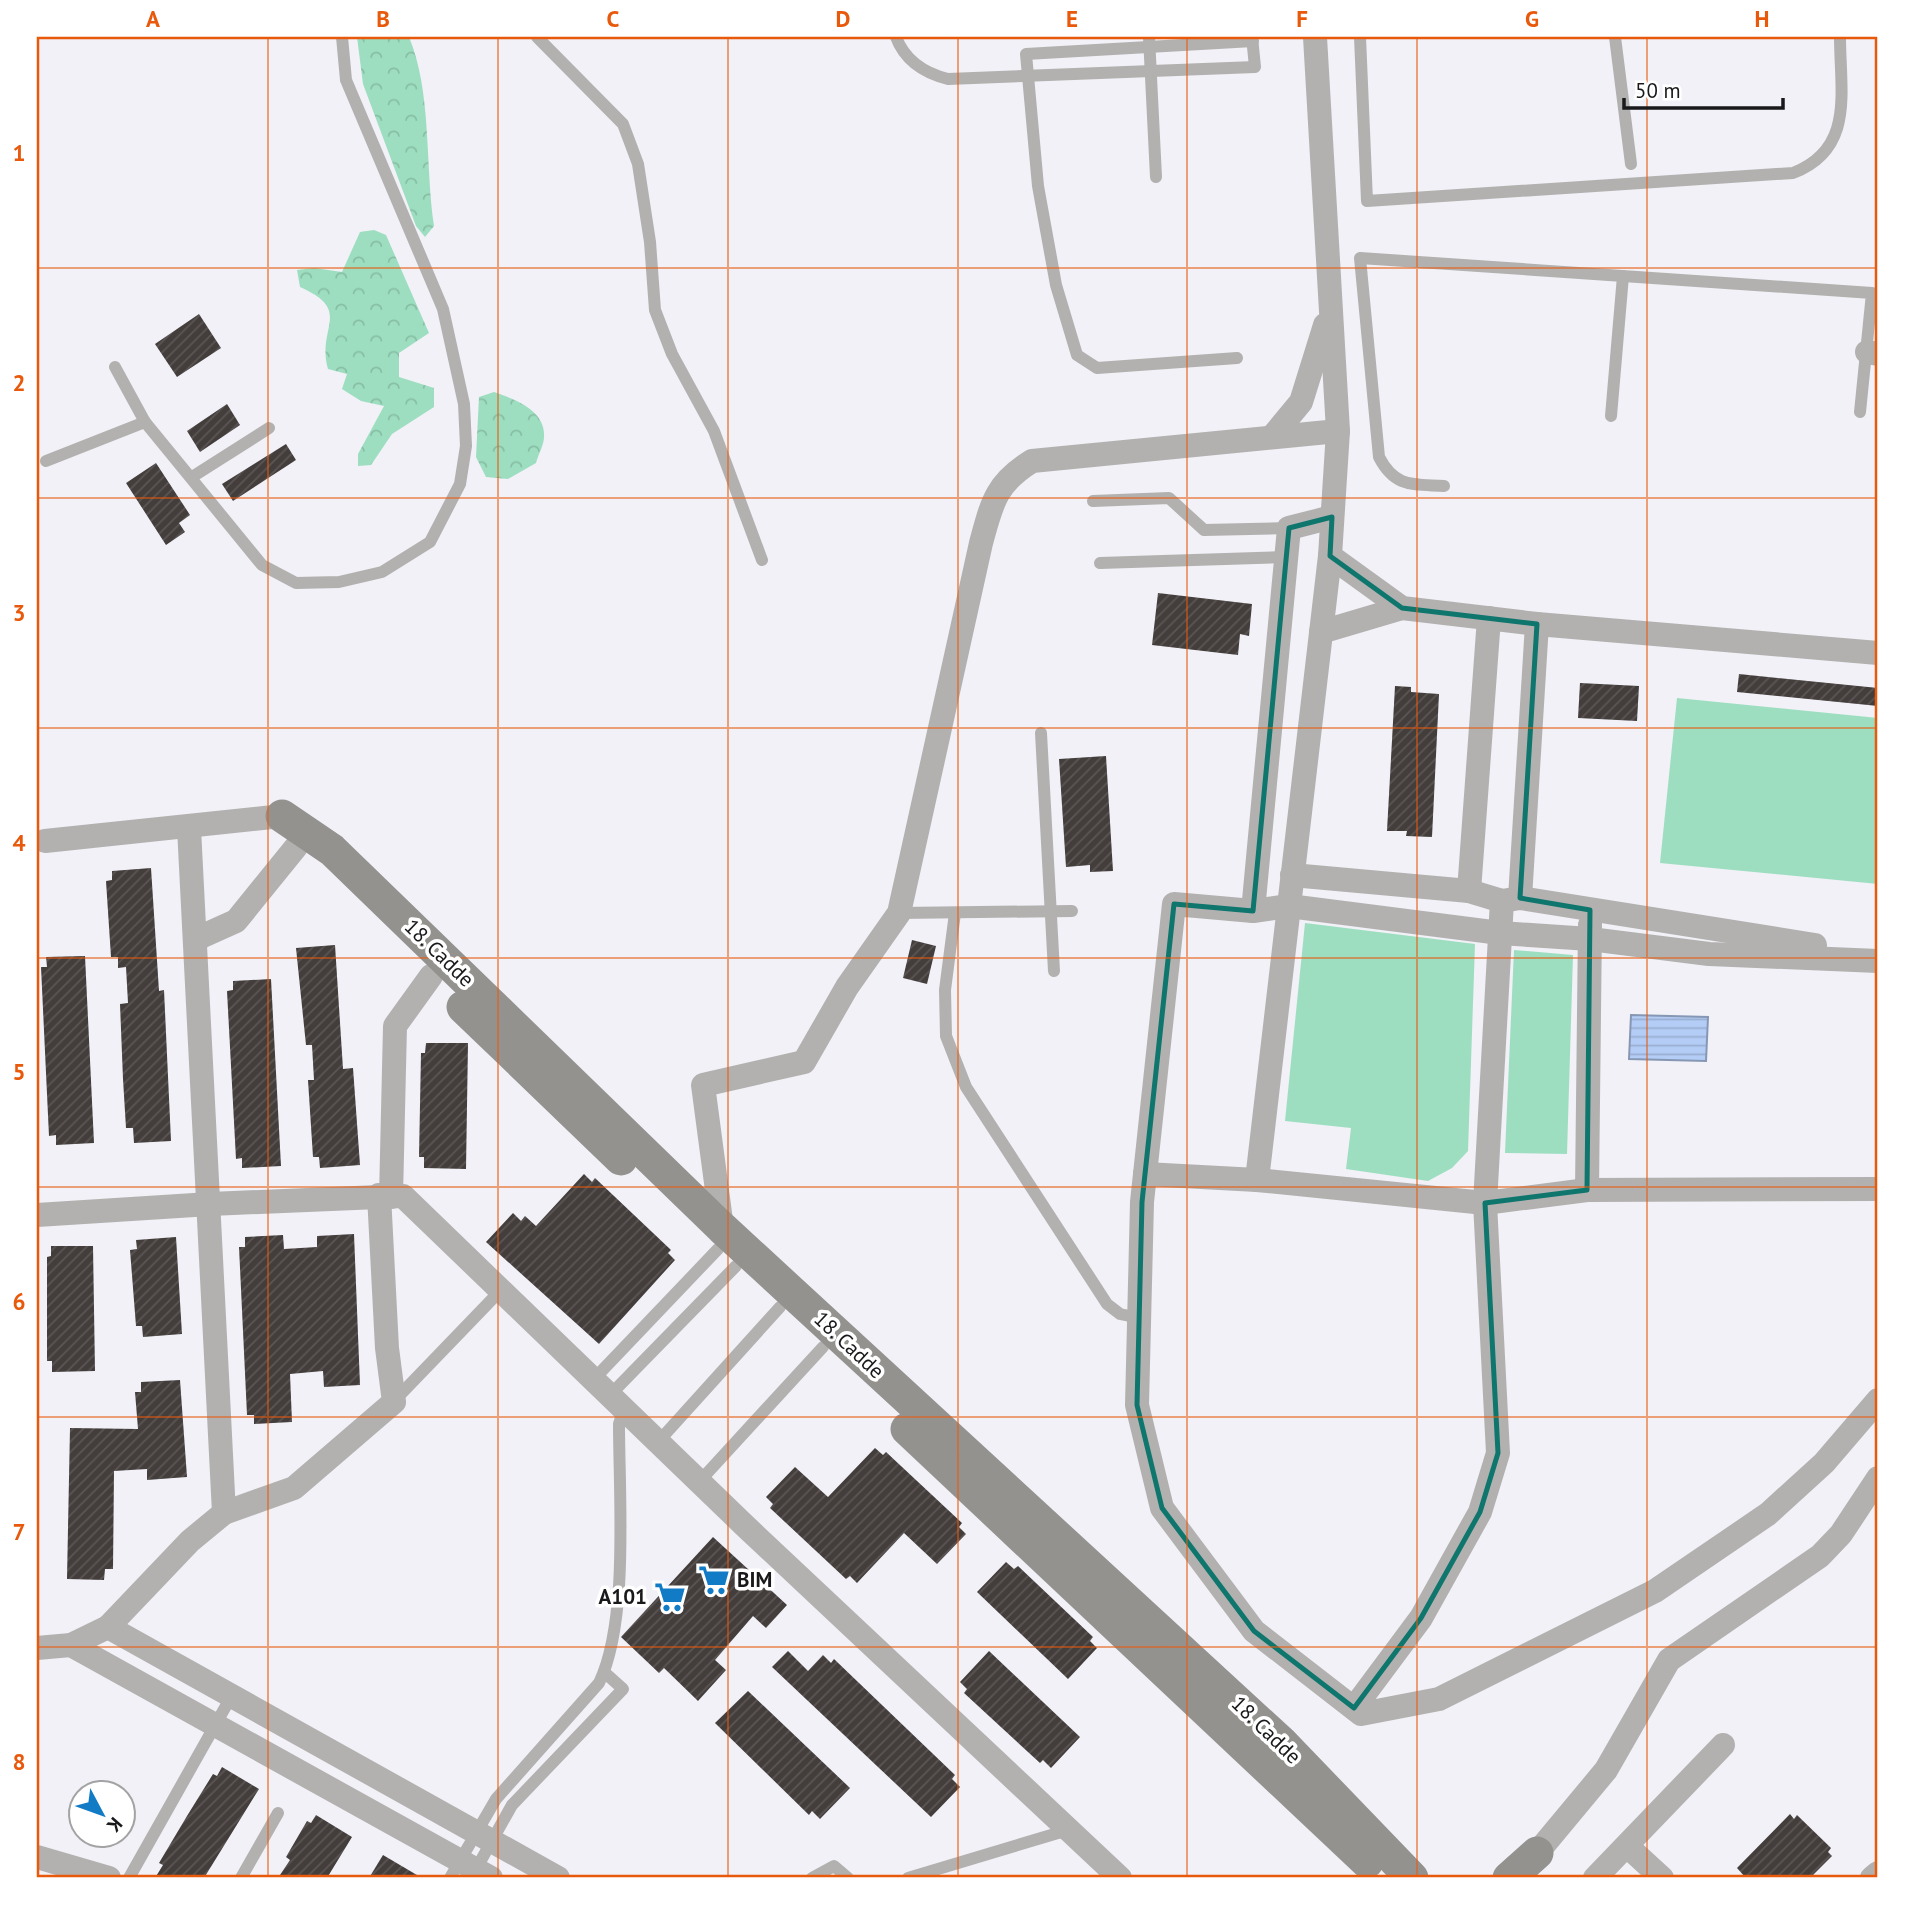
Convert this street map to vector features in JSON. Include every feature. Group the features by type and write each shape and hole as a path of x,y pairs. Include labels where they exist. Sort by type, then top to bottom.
{"street":[{"path":"1257,1180 1330,556 1338,431 1315,37"},
{"path":"1272,437 1301,402 1331,304"},
{"path":"725,1248 703,1085 804,1062 847,987 899,913 981,543 993,499 1001,485 1032,461 1338,431"},
{"path":"1253,911 1289,527 1332,517"},
{"path":"1330,556 1402,608"},
{"path":"1321,632 1402,608 1537,624 1878,653"},
{"path":"1469,891 1489,618"},
{"path":"1354,1708 1428,1606 1480,1512 1498,1454 1485,1203 1500,933 1511,900 1537,624"},
{"path":"1261,809 1302,810"},
{"path":"40,844 282,816"},
{"name":"18. Cadde","path":"282,816 296,847 558,1101 1282,1744 1412,1878"},
{"name":"18. Cadde","path":"282,816 332,850 780,1307 1014,1532 1214,1715 1384,1878"},
{"path":"189,828 224,1513"},
{"path":"196,939 236,921 296,847"},
{"path":"1292,875 1469,891 1511,900 1878,955"},
{"path":"1878,961 1709,954 1590,939 1500,933 1289,905 1253,911 1174,904 1144,1174 1137,1405 1162,1508 1254,1630 1361,1714 1439,1699 1655,1591 1768,1514 1824,1462 1878,1400"},
{"path":"1587,1190 1590,910"},
{"path":"37,1648 71,1646 107,1627 190,1541 224,1513 294,1488 394,1402 387,1349 385,1196 395,1026 431,976"},
{"path":"1144,1174 1257,1180 1485,1203 1587,1190 1878,1189"},
{"path":"37,1215 403,1196 699,1482 1120,1878"},
{"path":"1509,1878 1537,1853 1606,1770 1669,1661 1820,1556 1841,1534 1878,1478"},
{"path":"107,1627 558,1878"},
{"path":"71,1646 216,1724 469,1873"},
{"path":"1595,1878 1723,1745"},
{"path":"1627,1846 1662,1878"},
{"path":"37,1857 109,1878"},
{"path":"1872,1878 1878,1873"}],"lane":[{"path":"115,367 145,422 262,565 296,583 339,582 382,572 430,542 460,484 466,446 464,404 443,309 346,80 342,37"},
{"path":"537,37 624,124 638,164 650,242 655,310 672,354 714,431 762,560"},
{"path":"896,37 914,63 936,76 948,79 1027,76 1255,67 1252,39 1149,42 1026,54 1027,76 1038,186 1056,285 1077,355 1097,368 1237,358"},
{"path":"1360,37 1367,201 1793,173 1805,169 1825,153 1840,126 1840,37"},
{"path":"1615,37 1631,164"},
{"path":"1149,42 1156,177"},
{"path":"1444,486 1402,483 1390,474 1379,457 1360,258 1872,293 1872,353 1860,412"},
{"path":"1611,416 1623,276"},
{"path":"47,461 145,422"},
{"path":"192,477 269,428"},
{"path":"1093,501 1169,498 1204,530 1289,527"},
{"path":"1100,563 1286,557"},
{"path":"1041,733 1054,971"},
{"path":"899,913 1072,911"},
{"path":"955,912 945,990 946,1036 965,1087 1107,1304 1120,1314 1139,1318"},
{"path":"610,1394 725,1248"},
{"path":"610,1394 725,1248"},
{"path":"394,1402 501,1290"},
{"path":"658,1442 780,1307"},
{"path":"699,1482 823,1347"},
{"path":"469,1873 496,1799 599,1683 609,1662 617,1605 620,1424 610,1394"},
{"path":"469,1873 483,1837 623,1689 604,1672"},
{"path":"129,1878 231,1696"},
{"path":"242,1878 278,1813"},
{"path":"908,1878 1069,1829"},
{"path":"813,1878 834,1866 848,1878"}],"highlighted area":[{"path":"1332,517 1330,556 1402,608 1537,624 1520,898 1590,910 1587,1190 1485,1203 1498,1453 1480,1512 1421,1618 1354,1708 1254,1631 1162,1508 1137,1405 1142,1202 1174,904 1253,911 1289,528"}],"green space":[{"path":"357,37 409,37 425,105 434,226 425,237 416,226 363,84"},
{"path":"374,230 386,235 429,333 399,353 399,377 434,388 434,407 392,434 371,465 358,466 358,454 384,406 361,401 342,389 347,374 328,369 326,342 329,312 316,296 300,287 297,270 314,268 342,272 360,232"},
{"path":"494,392 527,407 540,420 543,428 544,440 536,463 508,479 486,477 476,457 479,397"},
{"path":"1677,698 1878,718 1878,884 1660,863"},
{"path":"1305,923 1475,944 1468,1151 1452,1168 1428,1181 1346,1169 1351,1128 1285,1121"},
{"path":"1514,950 1573,955 1567,1154 1505,1153"}],"water":[{"path":"1631,1015 1708,1017 1706,1061 1629,1059"}],"building":[{"path":"199,314 221,348 177,377 155,344"},
{"path":"227,404 240,425 200,452 187,431"},
{"path":"286,444 296,460 233,501 222,484"},
{"path":"156,463 190,515 179,523 185,532 166,545 126,483"},
{"path":"1158,593 1252,604 1249,636 1240,634 1238,655 1152,645"},
{"path":"1739,674 1878,688 1878,706 1737,692"},
{"path":"1580,683 1639,686 1637,721 1578,718"},
{"path":"1395,686 1411,687 1411,692 1439,694 1432,837 1406,836 1407,831 1387,831"},
{"path":"1106,756 1113,871 1090,872 1090,865 1066,867 1059,759"},
{"path":"151,868 159,991 164,990 171,1141 134,1143 133,1128 126,1128 123,1079 120,1004 128,1003 126,967 118,968 118,957 111,957 106,881 112,880 112,871"},
{"path":"912,940 936,946 927,984 903,978"},
{"path":"335,945 343,1069 353,1068 360,1165 320,1168 319,1157 313,1157 308,1080 314,1080 312,1045 306,1045 296,948"},
{"path":"85,956 94,1143 56,1145 56,1135 49,1136 41,967 47,967 46,957"},
{"path":"271,979 281,1166 242,1168 242,1158 236,1159 227,991 233,990 233,981"},
{"path":"426,1043 468,1043 466,1169 424,1168 424,1157 419,1157 421,1053 425,1053"},
{"path":"584,1174 592,1182 595,1178 671,1250 668,1253 675,1260 599,1344 486,1242 513,1213 521,1221 525,1216 536,1226"},
{"path":"354,1234 360,1385 324,1387 323,1371 290,1374 292,1422 254,1424 254,1415 247,1415 239,1247 245,1247 245,1237 283,1235 284,1249 317,1247 317,1236"},
{"path":"176,1237 182,1334 143,1337 142,1326 136,1326 130,1250 137,1249 136,1240"},
{"path":"51,1246 93,1246 95,1371 52,1372 52,1361 47,1361 47,1257 51,1256"},
{"path":"180,1380 187,1477 147,1480 147,1469 114,1471 113,1569 105,1569 104,1580 67,1579 70,1428 138,1429 135,1392 141,1392 141,1382"},
{"path":"875,1448 883,1455 886,1452 962,1523 959,1527 966,1534 937,1564 904,1533 857,1583 850,1576 846,1579 770,1508 773,1504 766,1497 795,1467 828,1497"},
{"path":"713,1537 787,1605 766,1628 753,1616 715,1660 726,1670 698,1701 664,1668 659,1673 621,1637"},
{"path":"1006,1562 1014,1569 1018,1566 1093,1637 1090,1641 1097,1648 1068,1679 977,1592"},
{"path":"788,1651 808,1671 823,1655 831,1663 834,1659 955,1775 952,1779 960,1787 931,1817 772,1667"},
{"path":"989,1651 1080,1737 1051,1768 1043,1760 1040,1763 964,1693 967,1689 960,1682"},
{"path":"748,1691 850,1788 820,1819 812,1811 809,1815 715,1723"},
{"path":"222,1767 259,1789 204,1878 155,1878 163,1865 159,1863 187,1816 213,1774 217,1776"},
{"path":"1790,1814 1794,1819 1797,1815 1831,1848 1828,1852 1832,1856 1810,1878 1746,1878 1737,1868"},
{"path":"316,1815 352,1837 327,1878 278,1878 290,1860 286,1857 307,1821 311,1823"},
{"path":"383,1855 422,1878 369,1878"}],"place":[{"name":"BIM","path":"714,1580"},
{"name":"A101","path":"670,1597"}]}
